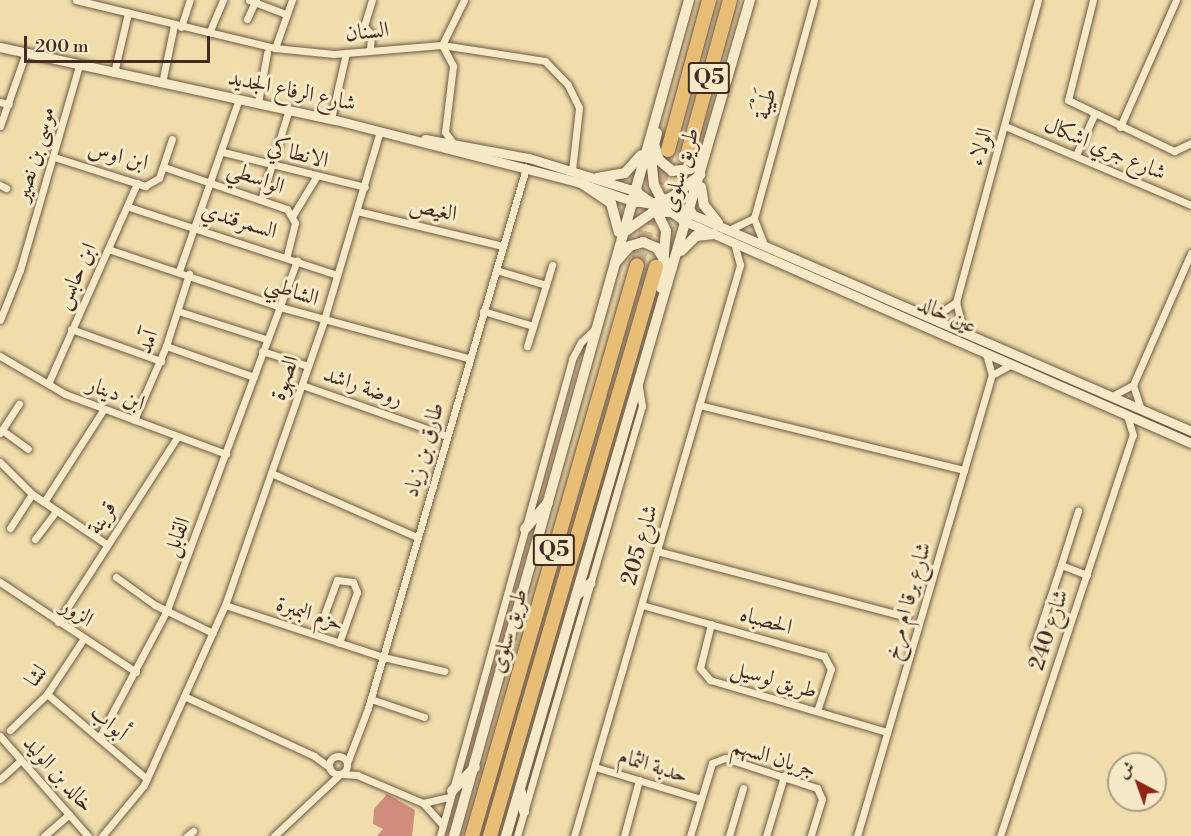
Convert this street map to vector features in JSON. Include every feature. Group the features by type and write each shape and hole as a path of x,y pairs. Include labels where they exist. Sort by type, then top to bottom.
{"highway":[{"name":"طريق سلوى","path":"668,150 709,0"},
{"name":"طريق سلوى","path":"687,156 730,0"},
{"name":"طريق سلوى","path":"472,836 637,264"},
{"name":"طريق سلوى","path":"490,836 661,266"}],"main road":[{"path":"638,385 666,231 651,169 650,146 665,103 662,93 689,0"},
{"name":"طريق سلوى","path":"506,836 689,217 750,0"},
{"path":"650,146 664,167 681,172 698,163 709,147"},
{"path":"597,178 625,173 650,146"},
{"name":"طريق سلوى","path":"454,836 477,764 632,195 650,146"},
{"path":"620,238 635,220 677,195 702,172"},
{"path":"678,254 696,236 716,228 701,198 702,172"},
{"path":"583,184 611,203 620,238"},
{"path":"632,195 689,217"},
{"path":"611,269 625,250 643,242 657,248 661,266"},
{"path":"525,529 550,500"},
{"path":"576,595 591,582"},
{"path":"451,794 477,764"},
{"path":"520,787 524,812"}],"street":[{"name":"السنان","path":"76,0 274,48 346,53 370,49 442,45 545,61 568,85 579,108 572,170"},
{"path":"162,83 178,26 190,0"},
{"path":"209,33 223,0"},
{"path":"274,48 292,0"},
{"path":"370,49 371,34 364,26 372,0"},
{"path":"453,143 445,132 453,66 442,45 464,0"},
{"name":"طَيْبَة","path":"754,218 814,0"},
{"name":"الولاء","path":"963,330 956,302 1038,0"},
{"path":"1092,0 1067,92 1072,105 1174,151 1191,143"},
{"path":"1120,127 1176,0"},
{"path":"248,19 253,1 286,14"},
{"path":"114,73 128,14"},
{"name":"شارع الرفاع الجديد","path":"0,47 331,119 632,195"},
{"path":"0,126 26,52"},
{"path":"258,103 267,53"},
{"path":"331,119 346,53"},
{"name":"موسى بن نصير","path":"0,320 54,157 79,65"},
{"path":"179,271 210,181 223,152 239,99"},
{"path":"0,102 9,104"},
{"path":"261,200 273,168 289,110"},
{"path":"1076,155 1094,115"},
{"name":"شارع جري اشكال","path":"1005,126 1191,206"},
{"name":"الصهوة","path":"102,836 147,779 186,697 225,605 324,320 380,131"},
{"path":"431,140 445,132"},
{"name":"شارع الرفاع الجديد","path":"398,136 453,143 572,170 597,178 632,195"},
{"path":"164,166 172,139"},
{"name":"الانطاكي","path":"223,152 273,168 365,187"},
{"name":"ابن اوس","path":"54,157 137,183 152,184 164,166"},
{"name":"الواسطي","path":"164,166 261,200 293,215 295,228 286,255"},
{"name":"طارق بن زياد","path":"340,774 347,764 371,699 468,358 526,168"},
{"path":"293,215 315,177"},
{"name":"ابن حابس","path":"48,384 71,329 129,207 137,183"},
{"name":"السمرقندي","path":"129,207 286,255 337,275"},
{"name":"الغيص","path":"357,211 502,246"},
{"name":"عين خالد","path":"689,217 716,228 734,242 1191,443"},
{"path":"731,229 754,218 763,242"},
{"name":"عين خالد","path":"716,228 731,229 763,242 1191,430"},
{"path":"734,242 740,265 758,252"},
{"name":"الشاطبي","path":"108,249 189,274 280,307 468,358"},
{"path":"1111,396 1133,385 1191,254"},
{"name":"القابل","path":"99,738 167,610 297,260"},
{"path":"527,346 552,265"},
{"name":"شارع 205","path":"574,836 740,265"},
{"path":"496,270 546,285"},
{"name":"آمد","path":"134,420 166,346 189,274"},
{"path":"934,317 956,302"},
{"path":"178,311 266,339"},
{"path":"483,311 533,326"},
{"name":"طريق سلوى","path":"440,836 572,359 581,342 596,328"},
{"path":"71,329 160,360"},
{"path":"166,346 254,377"},
{"path":"262,351 308,366"},
{"path":"984,352 992,375 1012,364"},
{"name":"ابن دينار","path":"0,356 48,384 103,410 226,453"},
{"name":"شارع برقا ام مرخ","path":"857,836 992,375"},
{"name":"روضة راشد","path":"302,384 447,436"},
{"name":"طريق سلوى","path":"517,836 642,406 638,385"},
{"path":"1133,385 1142,409"},
{"path":"20,404 1,432 28,449"},
{"path":"699,405 964,470"},
{"path":"44,502 103,410"},
{"path":"1127,415 1133,435 1150,425"},
{"name":"شارع 240","path":"1000,836 1133,435"},
{"name":"قرينة","path":"58,622 106,544 178,436"},
{"path":"0,462 32,494 106,544"},
{"path":"271,473 417,537"},
{"path":"10,528 32,494"},
{"path":"35,539 56,511"},
{"path":"1034,646 1078,511"},
{"path":"657,551 907,617"},
{"path":"1061,566 1087,575"},
{"path":"116,577 167,610 213,633"},
{"path":"323,618 337,580 357,586 339,643"},
{"name":"الزور","path":"0,582 136,672"},
{"name":"حزم البمبرة","path":"225,605 383,657 444,671"},
{"name":"الحصباه","path":"642,605 827,658 831,669 818,711"},
{"name":"طريق لوسيل","path":"711,624 701,663 705,677 888,732"},
{"name":"لشا","path":"10,730 47,694 84,638"},
{"name":"أبواب","path":"47,694 147,779"},
{"path":"186,697 314,756 340,774 357,775 423,804 442,824"},
{"path":"371,699 424,717"},
{"name":"خالد بن الوليد","path":"0,736 88,836"},
{"name":"طارق بن زياد","path":"336,757 355,741"},
{"path":"314,756 336,757 347,764 357,775"},
{"path":"325,786 329,768 336,757"},
{"name":"جريان السهم","path":"690,836 712,763 720,758 784,776 821,791 811,836"},
{"path":"0,778 21,760"},
{"name":"حدبة الثمام","path":"595,766 701,799"},
{"path":"274,836 340,774"},
{"path":"765,836 784,776"},
{"path":"624,836 639,780"},
{"path":"729,836 743,788"},
{"path":"423,804 451,794"},
{"path":"45,836 69,814"},
{"path":"281,829 287,836"}],"building":[{"path":"387,794 415,810 412,836 377,836 383,829 373,824 374,809"}],"tunnel":[{"path":"637,265 668,150"},
{"path":"663,239 687,156"}]}
